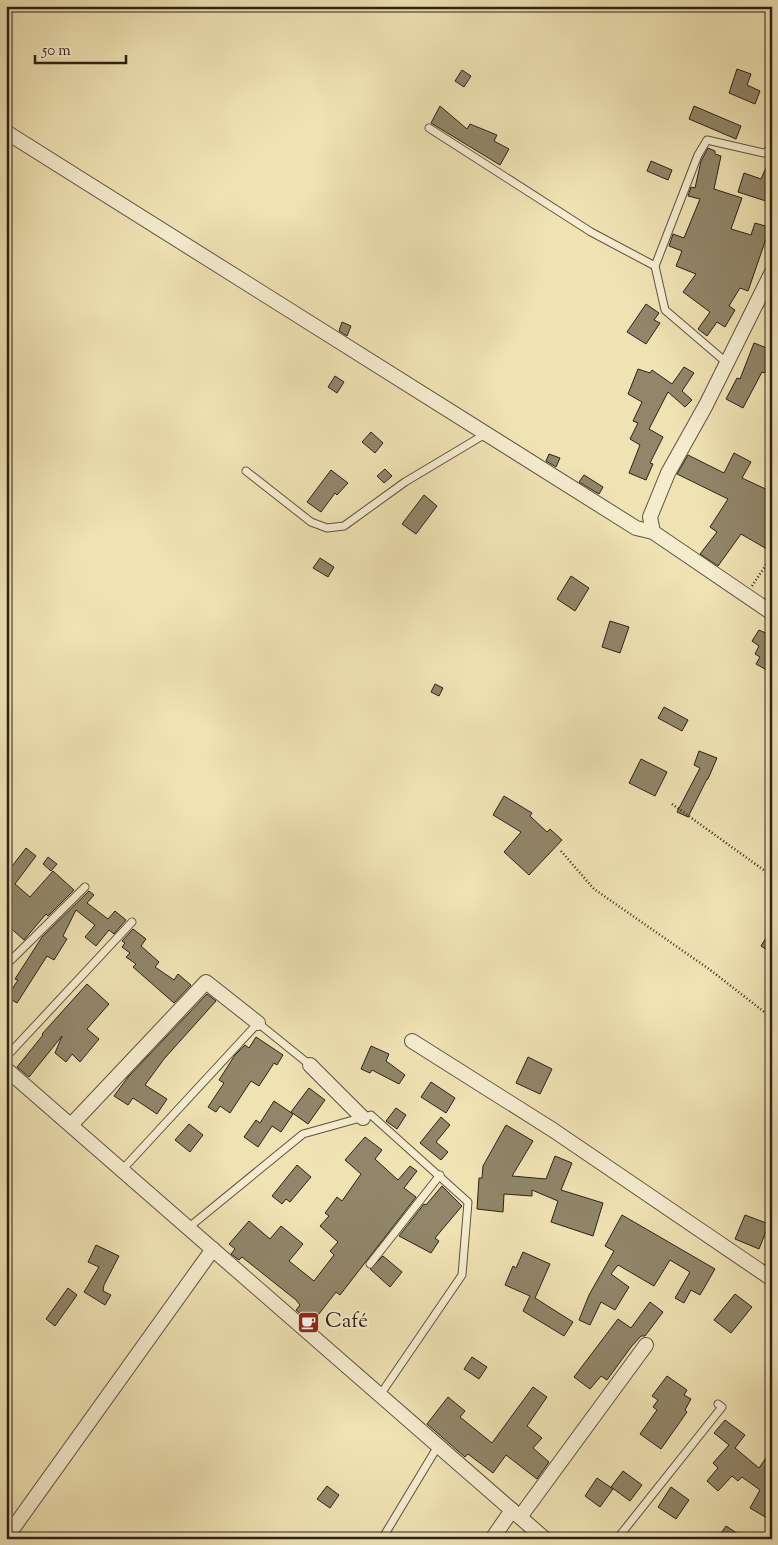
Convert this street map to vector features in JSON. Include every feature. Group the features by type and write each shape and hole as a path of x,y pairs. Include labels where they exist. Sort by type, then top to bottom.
{"street":[{"path":"6,132 636,528 653,532 772,613"},
{"path":"653,532 650,518 668,473 727,363 772,272"},
{"path":"70,1125 206,982 258,1023"},
{"path":"412,1041 553,1130 772,1279"},
{"path":"310,1065 363,1118"},
{"path":"6,1069 545,1539"},
{"path":"6,1538 213,1249"},
{"path":"492,1539 516,1514 646,1345"}],"lane":[{"path":"429,128 591,232 655,266"},
{"path":"727,363 665,310 655,266 698,155 706,140 764,153 772,148"},
{"path":"246,471 311,522 334,529 350,522 405,482 487,433"},
{"path":"6,966 85,887"},
{"path":"6,1057 132,922"},
{"path":"122,1170 258,1023 310,1065"},
{"path":"188,1228 303,1134 371,1115 468,1202 462,1275 380,1395"},
{"path":"370,1264 440,1176"},
{"path":"617,1539 722,1407 718,1404"},
{"path":"382,1539 438,1446"}],"path":[{"path":"745,596 772,556"},
{"path":"672,804 772,876"},
{"path":"561,851 594,889 710,969 772,1018"}],"building":[{"path":"737,69 751,74 747,85 760,91 755,104 729,93"},
{"path":"462,70 471,76 464,87 455,81"},
{"path":"440,106 467,129 470,124 497,135 494,141 509,149 500,165 431,123"},
{"path":"694,106 741,126 736,139 689,119"},
{"path":"708,148 721,156 714,189 742,198 731,229 751,235 755,223 772,228 772,238 767,236 748,291 740,288 729,306 735,310 725,327 717,322 707,336 698,329 710,312 683,292 696,274 676,266 682,251 669,246 673,234 684,238 700,199 688,196 691,187 695,188 701,161"},
{"path":"772,154 772,203 738,192 744,173 761,179"},
{"path":"651,161 672,170 668,180 647,171"},
{"path":"646,304 659,313 654,320 660,323 646,344 627,332"},
{"path":"342,322 351,326 347,336 339,331"},
{"path":"754,343 772,350 772,356 765,373 762,372 743,408 726,399 737,378 740,379"},
{"path":"684,367 694,373 682,391 692,400 685,407 668,392 649,429 663,437 650,463 653,464 646,480 629,473 640,445 630,439 638,423 633,421 642,402 628,394 638,369 650,373 652,370 672,384"},
{"path":"335,376 344,382 337,393 328,387"},
{"path":"371,432 383,443 375,453 362,442"},
{"path":"734,453 751,462 742,478 772,492 772,552 741,534 718,566 700,554 717,532 710,527 728,499 677,474 688,455 724,473"},
{"path":"549,454 560,458 556,467 546,461"},
{"path":"385,469 392,476 384,483 377,476"},
{"path":"331,470 348,483 337,495 335,493 321,512 307,502"},
{"path":"584,475 603,487 599,494 579,482"},
{"path":"424,495 437,506 416,534 402,524"},
{"path":"320,558 334,567 328,577 313,568"},
{"path":"571,576 589,588 575,611 557,599"},
{"path":"610,621 629,627 620,653 602,647"},
{"path":"759,630 772,636 772,673 756,664 760,657 755,654 759,646 752,641"},
{"path":"435,684 443,688 439,696 431,692"},
{"path":"664,707 688,720 682,731 658,718"},
{"path":"699,751 717,758 688,817 677,812 700,768 694,765"},
{"path":"641,759 667,772 655,796 629,783"},
{"path":"504,796 532,813 530,816 547,832 550,829 562,840 529,875 504,852 521,832 493,815"},
{"path":"26,848 36,856 15,884 30,897 53,871 74,890 48,916 46,914 24,940 6,924 6,874"},
{"path":"48,857 57,864 51,871 43,864"},
{"path":"89,891 94,895 87,903 108,919 115,911 126,920 114,934 109,930 96,946 85,937 95,925 76,910 63,936 67,939 54,960 47,956 17,1003 7,997 18,980 15,979 42,937"},
{"path":"772,928 772,953 761,946"},
{"path":"133,929 146,939 141,946 159,962 155,967 174,980 178,974 191,985 174,1003 133,967 136,964 126,957 130,953 122,947 125,943 122,941"},
{"path":"87,984 109,1004 87,1029 99,1039 80,1062 72,1054 66,1062 55,1053 62,1036 29,1077 17,1067 42,1034"},
{"path":"207,994 216,1001 164,1059 145,1085 167,1099 157,1114 133,1098 128,1105 114,1096 128,1077"},
{"path":"256,1037 283,1055 277,1065 274,1063 259,1086 251,1081 230,1113 220,1106 216,1112 208,1107 224,1083 219,1080 235,1055 245,1045 249,1048"},
{"path":"371,1046 389,1054 386,1061 405,1075 399,1084 372,1070 370,1073 361,1069"},
{"path":"528,1057 552,1069 540,1094 516,1083"},
{"path":"431,1082 455,1098 446,1113 421,1097"},
{"path":"309,1088 325,1100 308,1124 291,1112"},
{"path":"274,1101 293,1114 281,1132 272,1126 258,1147 244,1137 256,1120 260,1123"},
{"path":"396,1108 406,1115 397,1129 386,1121"},
{"path":"441,1117 450,1125 436,1142 448,1152 441,1160 420,1143"},
{"path":"189,1124 203,1135 190,1152 175,1140"},
{"path":"506,1125 533,1141 512,1176 546,1179 555,1156 572,1163 561,1190 603,1203 593,1236 551,1222 558,1201 532,1190 532,1196 504,1194 503,1212 477,1209 479,1178 482,1178 483,1166"},
{"path":"365,1137 382,1150 375,1159 398,1180 410,1166 417,1171 404,1188 416,1197 340,1295 336,1292 315,1319 312,1317 309,1321 296,1310 300,1305 296,1300 242,1257 239,1260 231,1254 235,1249 229,1244 249,1221 270,1239 281,1226 303,1244 289,1261 314,1281 334,1255 330,1251 338,1242 320,1226 329,1216 325,1213 337,1197 342,1201 361,1174 345,1160"},
{"path":"297,1165 311,1177 290,1202 286,1199 282,1204 272,1196"},
{"path":"442,1186 462,1206 435,1238 439,1241 431,1253 399,1236 424,1204 426,1205"},
{"path":"622,1215 715,1269 700,1295 691,1290 684,1303 675,1298 690,1272 670,1260 654,1286 618,1265 611,1274 629,1287 615,1310 601,1302 590,1325 579,1320 589,1295 614,1251 605,1246"},
{"path":"745,1215 769,1224 759,1249 735,1239"},
{"path":"96,1245 119,1256 104,1285 103,1291 111,1295 105,1305 84,1292 99,1267 88,1262"},
{"path":"523,1252 550,1264 535,1298 573,1322 564,1336 523,1311 530,1296 505,1285 513,1266 516,1268"},
{"path":"383,1256 402,1272 390,1287 370,1269"},
{"path":"68,1288 77,1295 55,1326 46,1319"},
{"path":"735,1294 752,1307 731,1333 714,1320"},
{"path":"650,1302 663,1312 645,1336 641,1336 631,1347 607,1380 601,1376 590,1389 574,1377 618,1319 631,1328"},
{"path":"472,1357 487,1367 479,1379 464,1369"},
{"path":"667,1376 687,1390 684,1395 691,1399 685,1410 687,1412 661,1449 640,1434 657,1410 653,1407 658,1400 652,1396"},
{"path":"533,1387 547,1397 527,1426 542,1438 533,1448 549,1462 537,1479 506,1455 493,1473 468,1454 465,1457 427,1424 448,1397 465,1411 460,1417 492,1443"},
{"path":"725,1420 745,1435 735,1448 759,1468 772,1449 772,1521 750,1508 760,1490 742,1477 738,1481 732,1476 718,1491 707,1481 718,1468 713,1463 729,1445 714,1433"},
{"path":"623,1471 642,1485 630,1501 611,1487"},
{"path":"597,1478 613,1489 600,1507 585,1496"},
{"path":"327,1486 339,1495 330,1508 317,1499"},
{"path":"671,1487 689,1500 676,1519 658,1507"},
{"path":"726,1526 746,1539 717,1539"}],"place":[{"name":"Café","path":"309,1322"}]}
